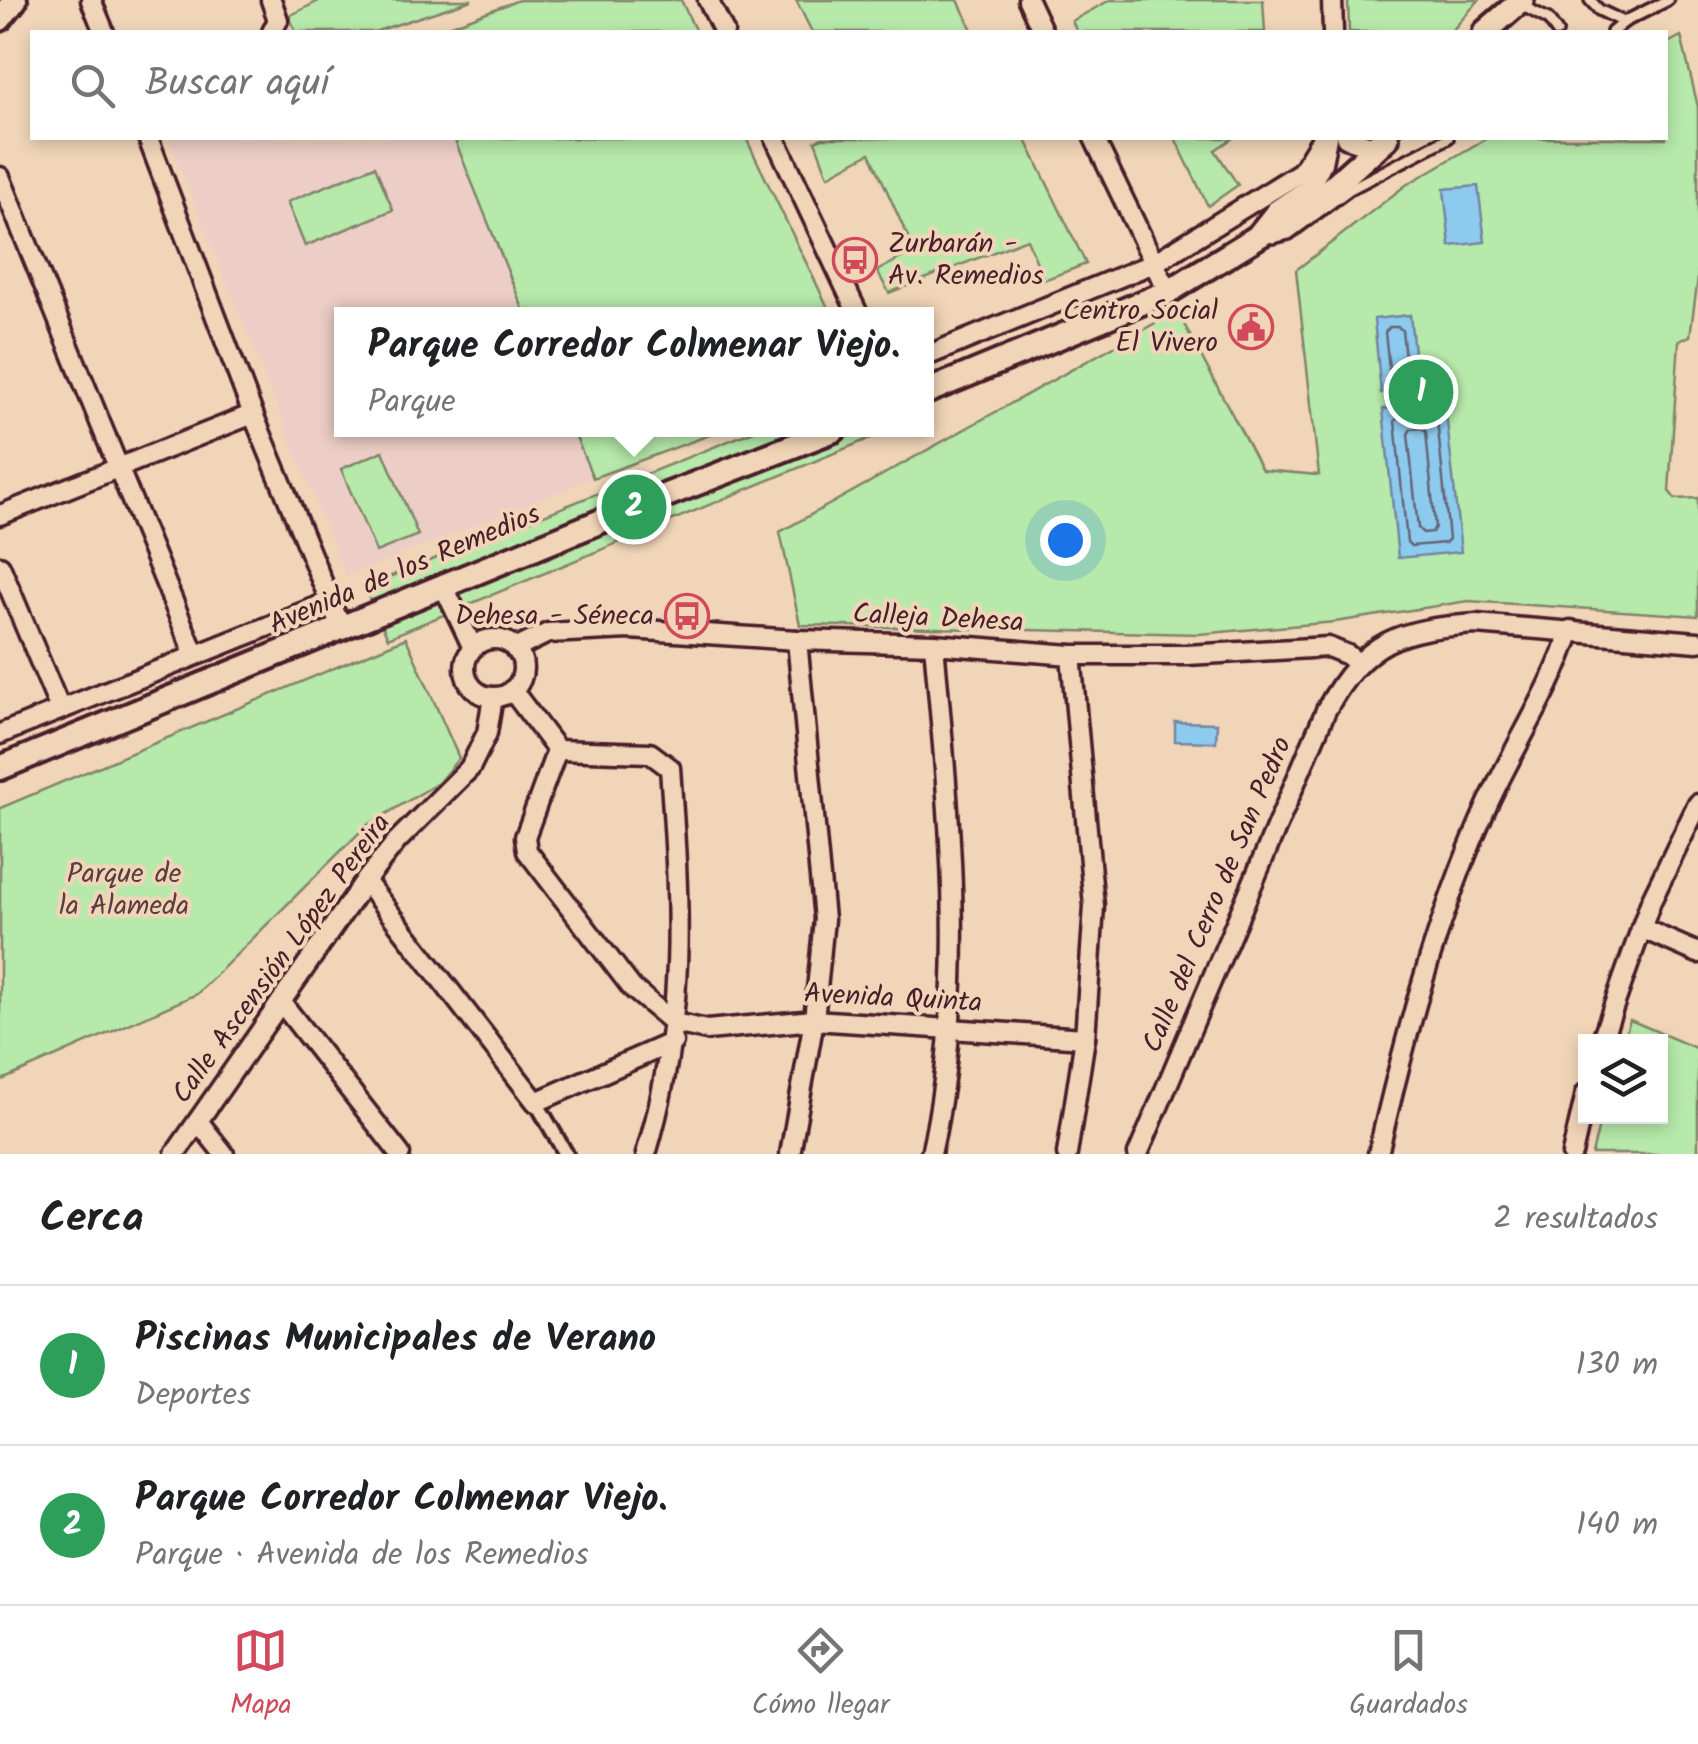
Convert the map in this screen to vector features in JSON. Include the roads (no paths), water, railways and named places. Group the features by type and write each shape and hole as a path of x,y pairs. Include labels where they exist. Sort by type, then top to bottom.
{"main road":[{"path":"1487,30 1520,2"},
{"path":"934,389 1168,292 1319,199 1379,141"},
{"name":"Avenida de los Remedios","path":"0,768 817,437"}],"street":[{"path":"91,0 103,30"},
{"path":"270,0 278,20 273,30"},
{"path":"708,0 723,30"},
{"path":"1028,0 1043,30"},
{"path":"1332,0 1333,30"},
{"path":"149,140 342,630"},
{"path":"776,140 855,307"},
{"path":"1095,140 1168,292"},
{"path":"934,353 1154,263 1301,172 1323,140"},
{"path":"1251,243 1276,210 1309,188 1322,163 1324,140"},
{"path":"0,176 194,653"},
{"path":"0,515 254,414"},
{"path":"0,566 60,710"},
{"path":"444,587 473,648"},
{"name":"Avenida de los Remedios","path":"0,734 331,601"},
{"path":"1357,663 1401,636 1440,626 1476,624 1698,642"},
{"name":"Calleja Dehesa","path":"515,648 548,633 629,629 1071,655 1187,655 1328,648 1357,663"},
{"path":"1378,1154 1408,1026 1446,910 1484,813 1561,661 1571,630"},
{"path":"486,640 502,640 515,648 523,670 512,690 493,697 480,694 470,685 466,659 473,648 486,640"},
{"path":"790,1154 814,1020 824,919 796,640"},
{"path":"930,1154 952,1028 952,848 934,644"},
{"path":"1066,1154 1085,1038 1094,906 1071,655"},
{"name":"Calle del Cerro de San Pedro","path":"1138,1154 1326,710 1357,663"},
{"path":"512,690 557,750"},
{"name":"Calle Ascensión López Pereira","path":"175,1154 365,881 397,841 470,768 487,734 493,697"},
{"path":"557,750 526,837 527,852 632,988 674,1032"},
{"path":"557,750 650,753 670,768 680,906 674,1032 660,1108 646,1154"},
{"path":"1604,1034 1641,928 1698,804"},
{"path":"365,881 536,1102 566,1154"},
{"path":"1641,928 1698,952"},
{"path":"282,1002 400,1154"},
{"name":"Avenida Quinta","path":"674,1032 814,1020 1085,1038"},
{"path":"536,1102 674,1032"},
{"path":"198,1121 224,1154"},
{"path":"1572,1154 1579,1124"}],"lane":[{"path":"1590,0 1598,10 1624,22"},
{"path":"1614,30 1668,0"},
{"path":"1520,2 1548,19 1556,30"},
{"path":"1251,243 1289,234 1350,189 1444,140"}],"water":[{"path":"1478,186 1485,242 1450,246 1444,189"},
{"path":"1410,315 1418,389 1381,393 1374,319"},
{"path":"1445,403 1461,552 1398,558 1383,409"},
{"path":"1175,722 1217,723 1216,742 1175,741"}],"place":[{"name":"Zurbarán - Av. Remedios","path":"855,260"},
{"name":"Centro Social El Vivero","path":"1251,327"},
{"name":"Piscinas Municipales de Verano","path":"1421,392"},
{"name":"Parque Corredor Colmenar Viejo.","path":"634,507"},
{"name":"Dehesa - Séneca","path":"687,616"}],"park label":[{"name":"Parque de la Alameda","path":"124,890"}]}
